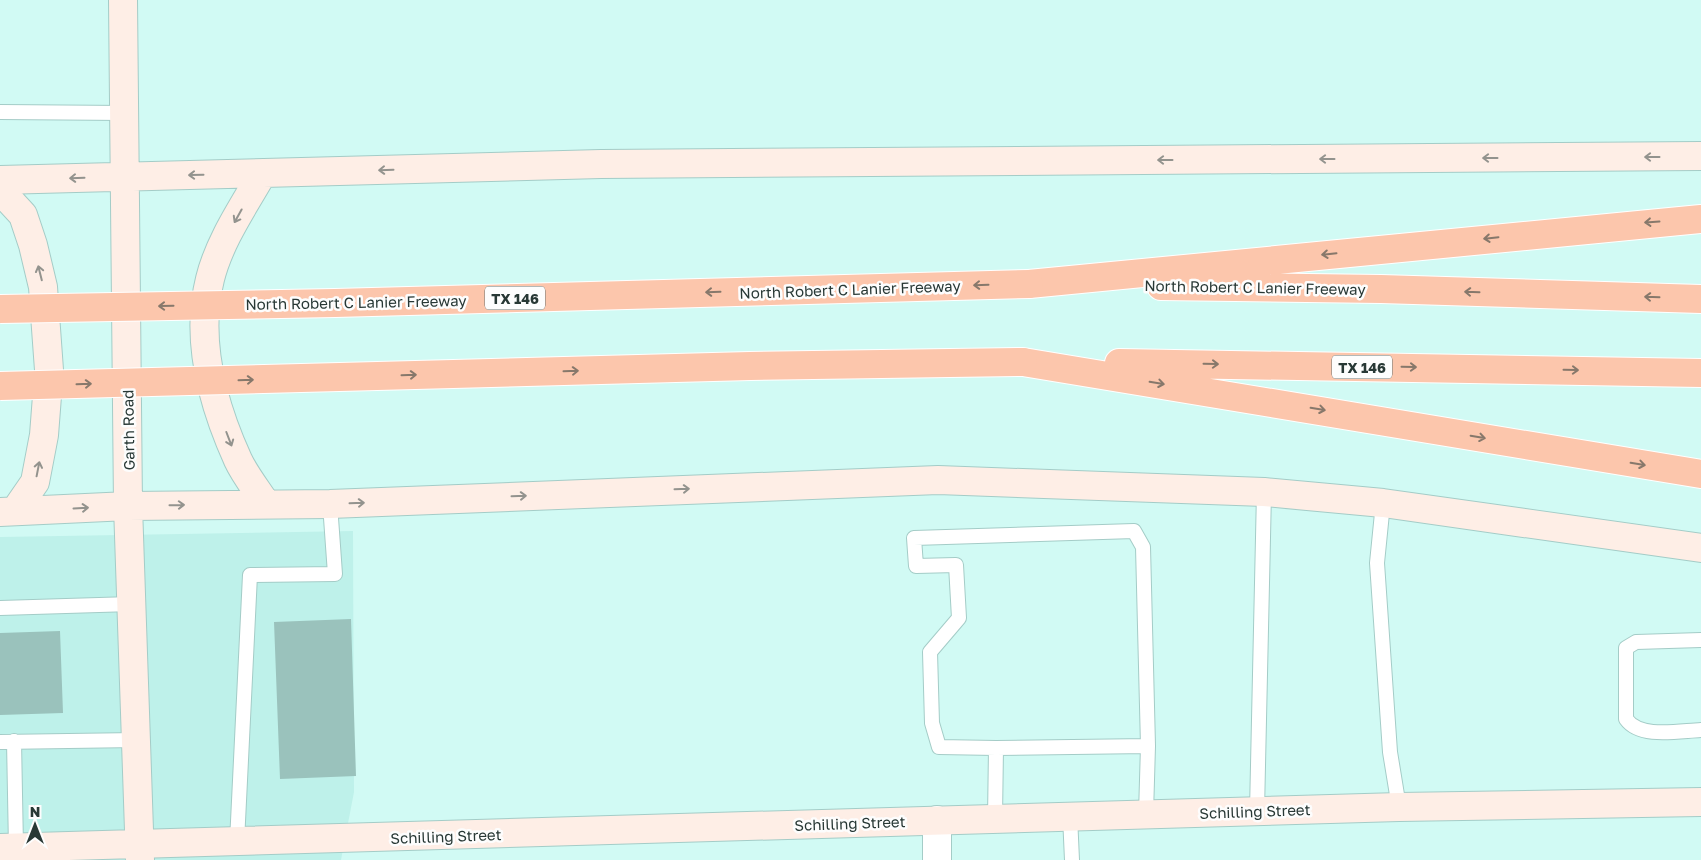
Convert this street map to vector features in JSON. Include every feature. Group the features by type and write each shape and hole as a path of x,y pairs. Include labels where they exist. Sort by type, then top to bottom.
{"highway":[{"path":"1030,284 1641,223 1701,219"},
{"name":"North Robert C Lanier Freeway","path":"0,309 335,303 1030,284 1381,289 1701,299"},
{"path":"1023,362 1701,474"},
{"name":"TX 146","path":"0,386 750,366 1023,362 1701,373"}],"main road":[{"name":"Garth Road","path":"123,0 128,506 140,852"},
{"path":"0,180 611,164 1701,156"},
{"path":"262,174 236,219 218,257 210,279 205,322 207,370 220,416 238,461 266,504"},
{"path":"0,190 23,214 33,245 43,286 49,370 44,435 35,482 8,512"},
{"path":"8,512 128,506 330,504 938,480 1264,492 1383,504 1701,548"},
{"name":"Schilling Street","path":"8,847 140,852 237,842 995,818 1399,807 1701,802"}],"street":[{"path":"937,820 938,860"}],"lane":[{"path":"0,112 125,113"},
{"path":"1258,811 1264,492"},
{"path":"237,842 250,576 335,574 330,504"},
{"path":"1383,504 1378,562 1390,752 1399,807"},
{"path":"1146,814 1148,746 1143,547 1134,531 914,538 916,566 956,565 959,618 930,652 932,723 939,747 1148,746"},
{"path":"0,608 132,604"},
{"path":"1701,640 1636,642 1626,648 1624,659 1626,719 1632,727 1651,731 1701,730"},
{"path":"8,847 7,741 137,740"},
{"path":"995,818 996,748"},
{"path":"1070,816 1072,860"}],"shaded area":[{"path":"353,531 354,792 341,860 0,860 0,537"}],"building":[{"path":"351,619 356,776 280,779 274,622"},
{"path":"60,631 63,713 0,715 0,633"}]}
